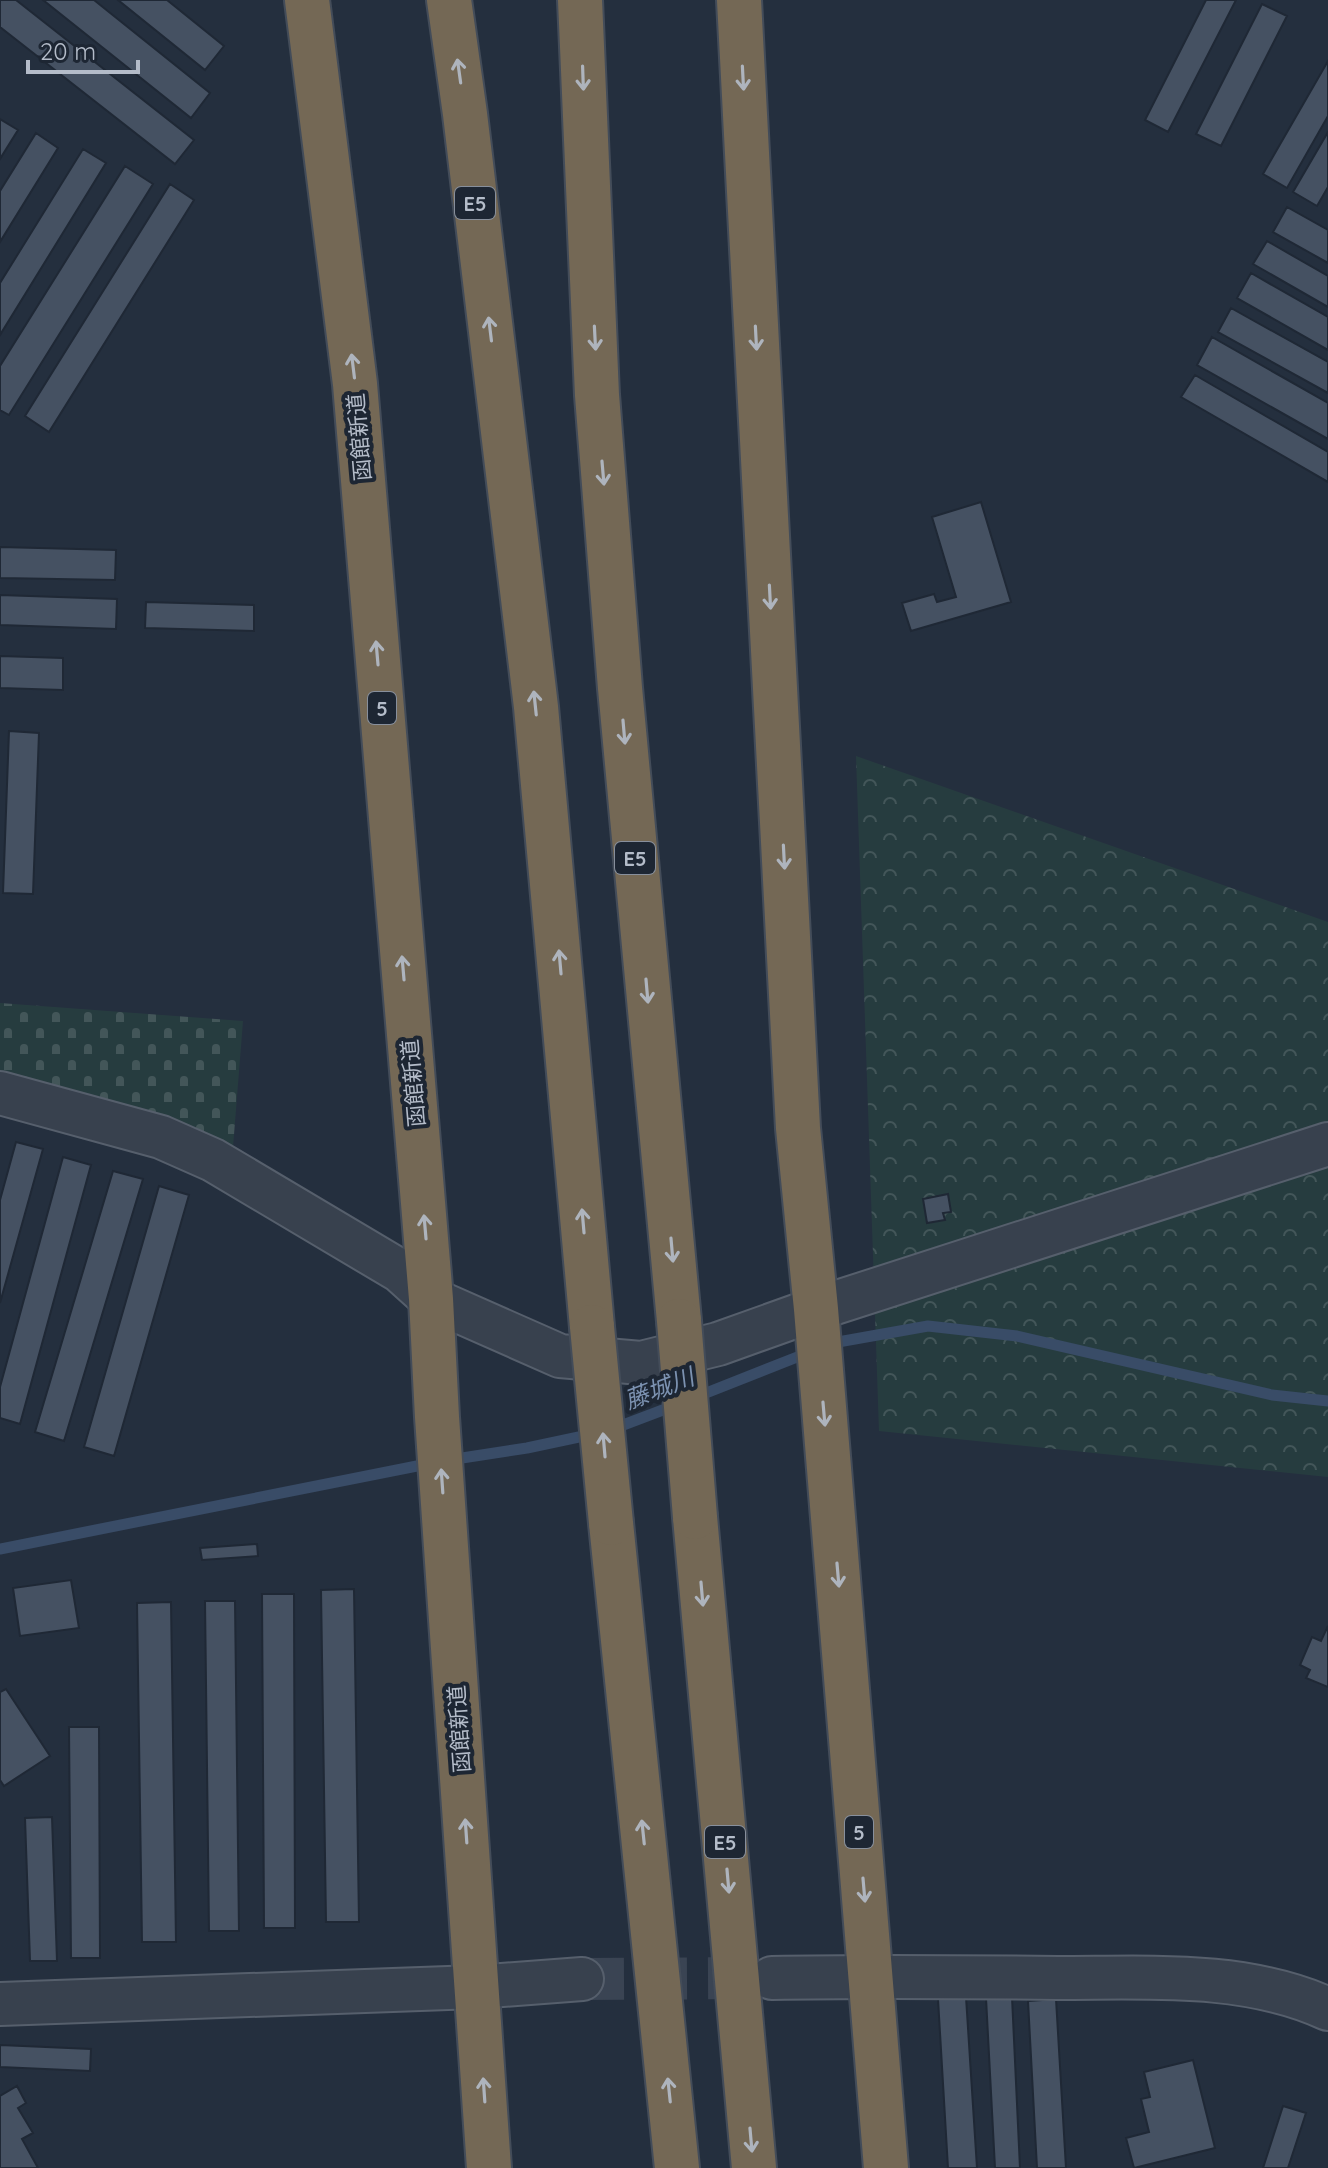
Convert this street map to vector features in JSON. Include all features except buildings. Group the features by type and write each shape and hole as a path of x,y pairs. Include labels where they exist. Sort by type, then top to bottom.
{"highway":[{"name":"函館新道","path":"307,0 355,384 431,1299 489,2168"},
{"name":"E5","path":"449,0 536,707 592,1327 677,2168"},
{"name":"E5","path":"580,0 597,395 620,688 754,2168"},
{"name":"5","path":"739,0 798,1128 817,1323 886,2168"}],"street":[{"path":"0,1093 161,1137 213,1160 400,1271 431,1299 560,1356 641,1363 817,1323 1328,1144"},
{"path":"772,1978 1209,1979 1303,1998 1328,2009"},
{"path":"0,2004 476,1987 582,1979"}],"green space":[{"path":"856,756 1328,922 1328,1477 879,1431"},
{"path":"0,1003 243,1021 233,1147 0,1085"}],"waterway":[{"name":"藤城川","path":"826,1346 928,1326 1017,1336 1272,1395 1328,1401"},
{"name":"藤城川","path":"696,1397 810,1352"},
{"name":"藤城川","path":"610,1430 676,1405"},
{"name":"藤城川","path":"449,1460 593,1434"},
{"name":"藤城川","path":"0,1549 432,1463"}],"tunnel":[{"path":"582,1979 771,1978"}]}
